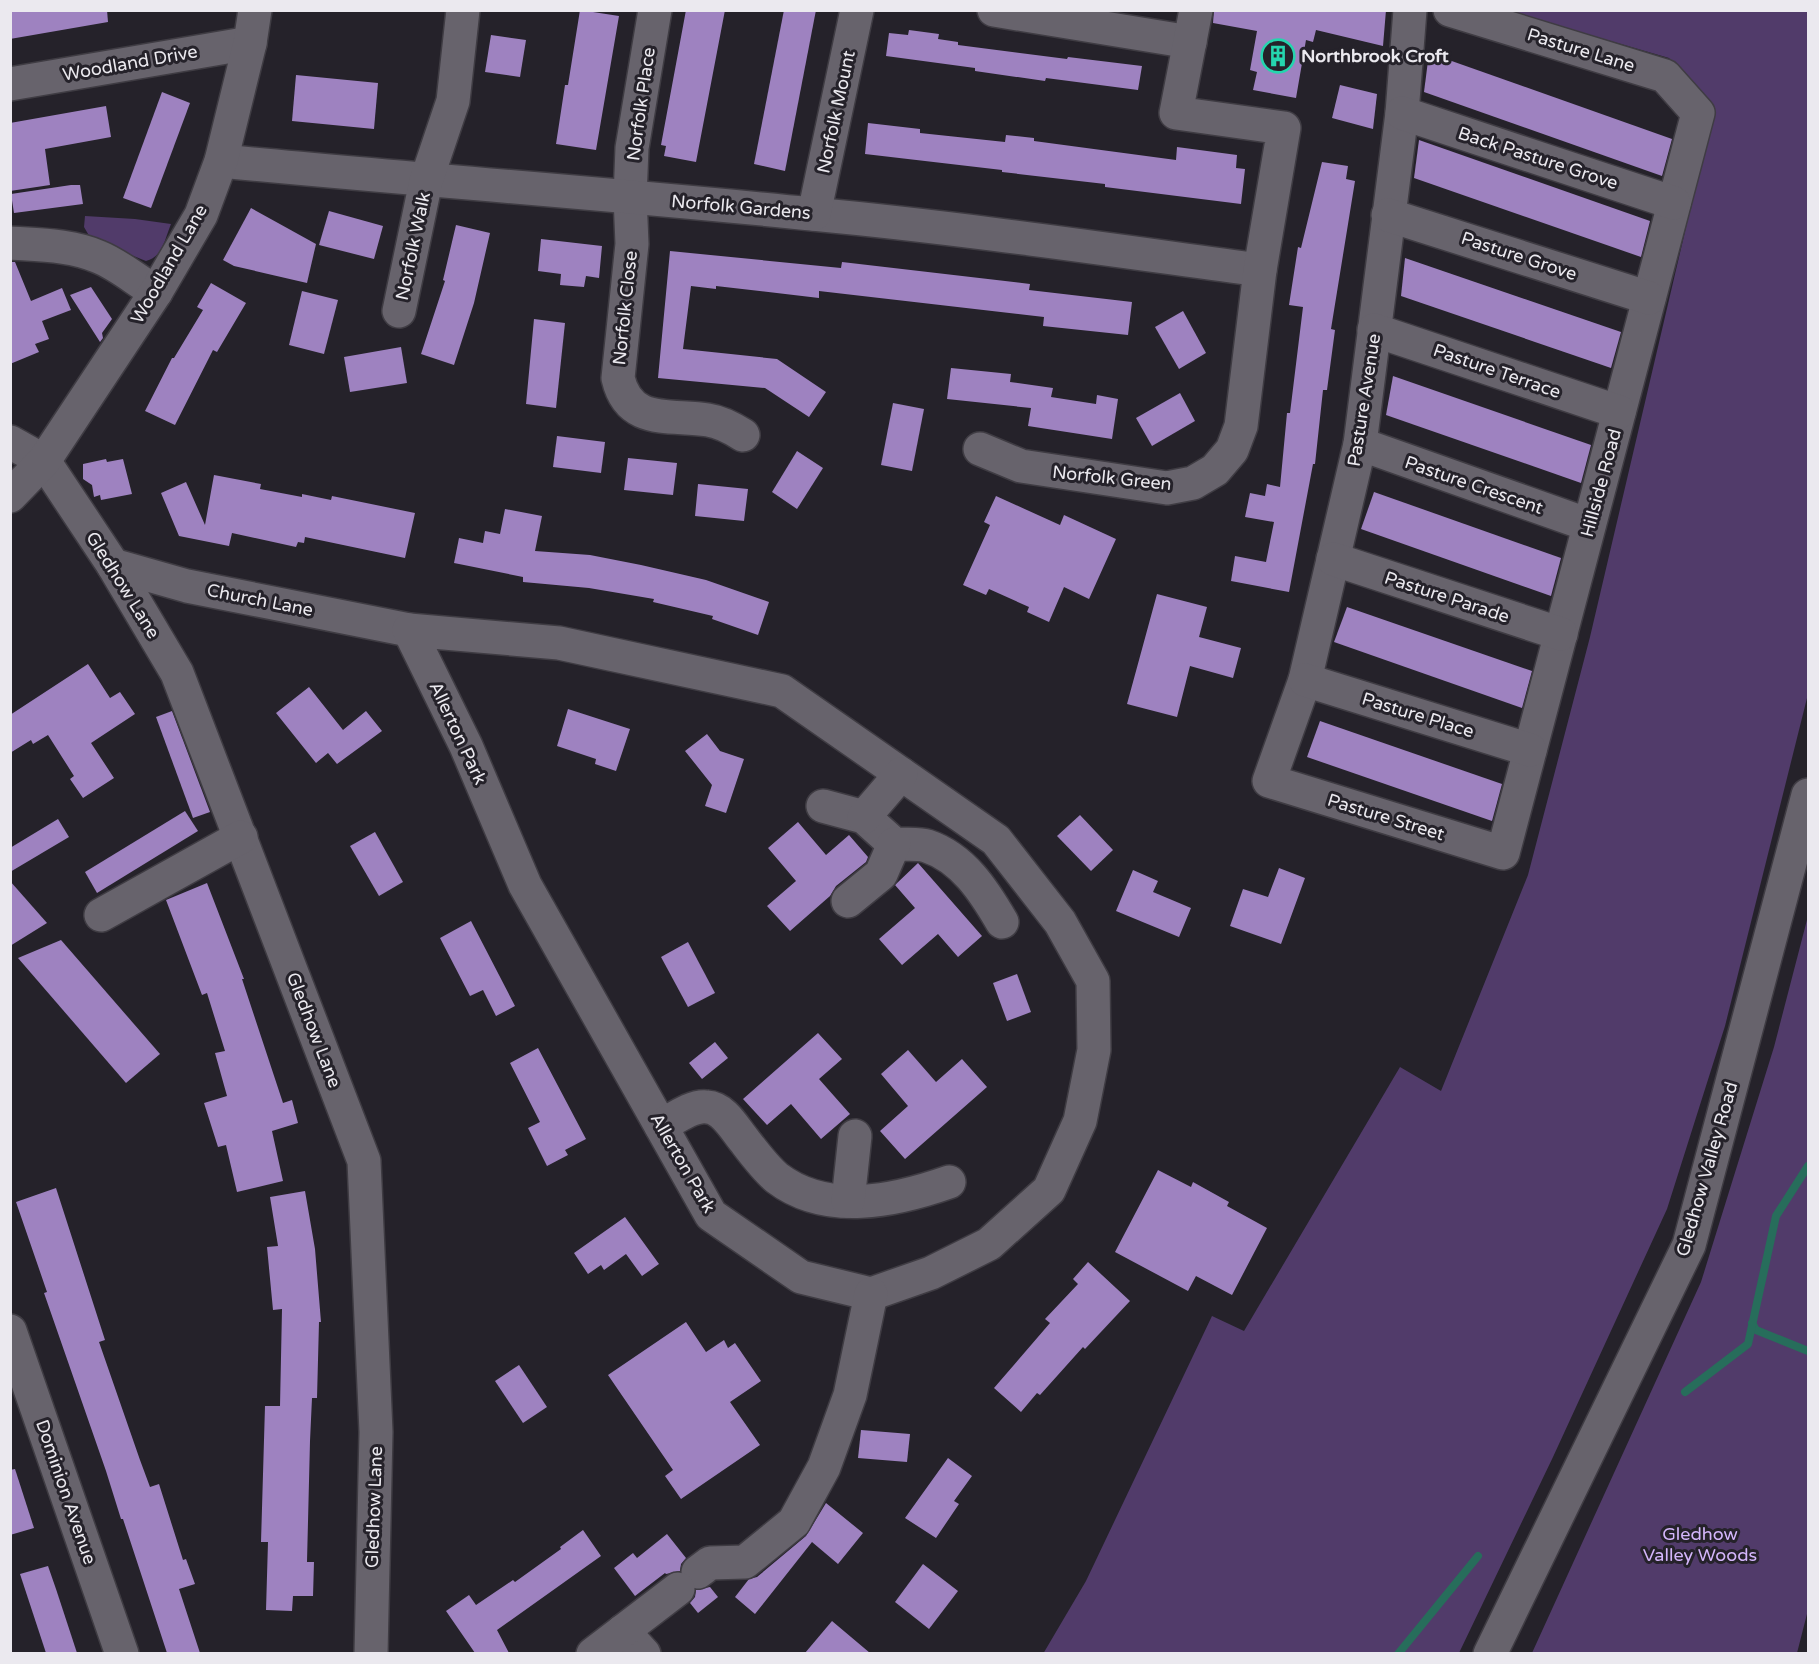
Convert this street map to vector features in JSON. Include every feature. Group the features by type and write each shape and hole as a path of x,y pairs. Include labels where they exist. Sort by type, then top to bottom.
{"street":[{"name":"Woodland Lane","path":"10,496 44,461 156,292 201,215 221,161 250,43 255,10"},
{"name":"Norfolk Walk","path":"399,311 426,181 453,101 463,10"},
{"name":"Norfolk Place","path":"630,197 632,148 656,10"},
{"name":"Norfolk Mount","path":"814,214 857,10"},
{"path":"994,10 1190,42 1196,10"},
{"name":"Pasture Avenue","path":"1269,781 1305,680 1359,444 1402,113 1410,10"},
{"name":"Pasture Lane","path":"1450,10 1665,76 1698,113"},
{"name":"Norfolk Green","path":"980,450 1021,466 1167,488 1193,483 1215,470 1232,450 1241,426 1260,270 1284,128 1176,113 1190,42"},
{"name":"Woodland Drive","path":"10,84 250,43"},
{"name":"Back Pasture Grove","path":"1402,113 1674,203"},
{"name":"Hillside Road","path":"1503,853 1698,113"},
{"name":"Norfolk Gardens","path":"221,161 814,214 1031,239 1260,270"},
{"name":"Norfolk Close","path":"630,197 632,244 618,378 621,389 627,400 646,414 709,420 728,426 743,435"},
{"name":"Pasture Grove","path":"1388,215 1649,298"},
{"path":"10,243 47,245 100,257 156,292"},
{"name":"Pasture Terrace","path":"1374,330 1619,412"},
{"path":"10,441 44,461"},
{"name":"Pasture Crescent","path":"1359,444 1590,525"},
{"name":"Gledhow Lane","path":"44,461 112,565 177,673 364,1161 376,1432 371,1653"},
{"name":"Pasture Parade","path":"1333,559 1561,634"},
{"name":"Church Lane","path":"112,565 187,585 409,630"},
{"path":"409,630 559,643 782,691 996,840 1060,922 1093,981 1094,1050 1080,1121 1049,1190 989,1244 931,1273 871,1294 850,1395 824,1467 794,1522 745,1562 711,1563 688,1581 634,1642 593,1653"},
{"name":"Allerton Park","path":"409,630 466,746 525,885 711,1215 801,1277 871,1294"},
{"name":"Pasture Place","path":"1305,680 1530,750"},
{"path":"864,817 902,774"},
{"name":"Pasture Street","path":"1269,781 1503,853"},
{"name":"Gledhow Valley Road","path":"1490,1653 1689,1245 1809,795"},
{"path":"823,806 864,817 894,844 926,845 957,863 984,890 1002,922"},
{"path":"101,915 241,837"},
{"path":"848,901 881,874 894,844"},
{"path":"661,1126 693,1109 707,1107 722,1113 777,1178 810,1196 848,1201 888,1200 949,1182"},
{"path":"848,1201 855,1136"},
{"name":"Dominion Avenue","path":"10,1331 122,1653"}],"green space":[{"path":"1507,11 1808,11 1808,694 1725,1026 1667,1209 1553,1457 1459,1653 1043,1654 1086,1581 1212,1316 1244,1331 1400,1067 1441,1091 1528,875 1590,637 1713,112 1669,58"},
{"path":"85,216 171,224 160,251 152,259 146,261 91,239 84,227"},
{"name":"Gledhow Valley Woods","path":"1808,916 1808,1610 1797,1653 1532,1653 1701,1282 1774,1047"}],"building":[{"path":"10,10 107,10 108,22 10,39"},
{"path":"580,10 619,16 596,150 556,144"},
{"path":"686,10 725,10 696,162 664,156 666,146 661,145"},
{"path":"784,10 816,10 785,171 754,164"},
{"name":"Northbrook Croft","path":"1214,10 1386,10 1383,46 1316,30 1313,42 1306,40 1296,98 1253,90 1257,72 1250,70 1257,31 1213,23"},
{"path":"909,30 939,34 938,39 958,42 958,45 1142,66 1138,90 1046,78 1045,81 975,71 975,68 886,56 889,33 908,35"},
{"path":"491,35 526,40 520,77 485,72"},
{"path":"1429,53 1672,139 1662,176 1424,92"},
{"path":"296,75 378,83 374,129 292,121"},
{"path":"1340,85 1377,94 1373,129 1332,118"},
{"path":"162,92 190,103 151,208 123,198"},
{"path":"106,106 111,137 45,149 50,185 10,191 10,123"},
{"path":"868,123 920,129 920,133 1005,142 1006,135 1034,138 1034,141 1176,160 1177,147 1237,155 1236,168 1245,169 1241,204 1105,187 1105,184 1002,172 1002,170 865,154"},
{"path":"1419,140 1650,221 1641,257 1414,178"},
{"path":"1322,162 1348,166 1346,179 1355,181 1331,329 1335,330 1327,390 1323,390 1315,464 1313,464 1289,592 1231,581 1235,556 1266,562 1274,522 1245,517 1250,493 1265,496 1267,484 1280,487 1287,413 1290,413 1303,307 1289,305 1298,247 1301,248"},
{"path":"80,185 83,204 14,213 11,194"},
{"path":"251,208 316,244 307,283 234,266 223,260"},
{"path":"329,211 383,226 374,259 319,245"},
{"path":"456,225 490,233 474,303 454,365 421,354 445,281 443,280"},
{"path":"541,239 602,246 599,278 586,276 584,287 560,285 561,274 538,271"},
{"path":"670,251 841,268 842,262 1030,284 1029,290 1132,302 1128,335 1043,326 1044,317 819,291 819,298 716,286 716,289 691,286 683,349 777,359 826,392 809,417 765,388 658,378"},
{"path":"1405,258 1621,332 1611,368 1401,296"},
{"path":"10,262 15,262 31,301 62,288 71,310 42,321 49,339 35,344 39,352 10,364"},
{"path":"211,283 246,303 217,352 213,350 175,425 145,411 172,358 203,310 197,307"},
{"path":"91,287 112,319 102,333 103,338 100,342 70,295"},
{"path":"302,291 338,300 324,354 289,345"},
{"path":"1183,311 1206,353 1179,369 1155,327"},
{"path":"534,319 565,323 556,408 526,404"},
{"path":"401,347 407,383 350,392 344,357"},
{"path":"951,368 1011,374 1010,382 1053,388 1051,397 1096,404 1097,395 1118,399 1112,439 1028,426 1031,408 947,399"},
{"path":"1393,376 1591,445 1581,483 1386,415"},
{"path":"1180,393 1195,421 1152,446 1136,418"},
{"path":"893,403 924,409 912,471 881,465"},
{"path":"557,436 605,442 601,473 553,467"},
{"path":"797,451 823,468 797,509 772,492"},
{"path":"628,458 677,463 673,495 624,490"},
{"path":"106,459 107,462 123,459 132,494 101,500 100,495 94,497 92,485 83,479 83,464"},
{"path":"214,475 261,484 260,489 302,497 302,494 331,500 332,496 415,513 405,558 305,537 304,543 298,542 296,547 232,533 229,546 179,536 161,493 186,482 205,525"},
{"path":"698,484 748,489 744,521 695,516"},
{"path":"1374,492 1561,558 1551,596 1361,529"},
{"path":"996,496 1060,525 1064,515 1116,539 1089,599 1064,587 1049,622 1027,612 1029,607 989,589 986,595 963,585 990,525 984,522"},
{"path":"505,509 542,516 535,551 590,555 641,565 706,580 769,602 758,635 712,619 713,616 653,602 654,599 589,588 523,582 523,577 454,563 459,538 483,543 485,531 500,534"},
{"path":"1157,594 1207,607 1199,637 1241,648 1233,678 1190,666 1177,717 1127,704"},
{"path":"1347,607 1532,671 1522,708 1334,642"},
{"path":"88,664 110,698 120,692 135,714 91,743 114,778 83,798 70,779 74,776 48,735 33,744 31,740 10,753 10,715"},
{"path":"309,687 343,730 366,711 382,731 337,764 328,753 316,763 276,713"},
{"path":"568,709 630,729 616,771 595,764 596,759 557,746"},
{"path":"172,711 210,812 193,818 156,717"},
{"path":"1320,721 1502,784 1492,821 1307,757"},
{"path":"707,734 720,751 744,759 726,813 705,806 712,785 685,751"},
{"path":"185,811 198,831 97,893 85,872"},
{"path":"1080,815 1113,850 1091,871 1057,836"},
{"path":"58,819 69,837 10,872 10,848"},
{"path":"798,822 826,855 849,835 868,857 866,862 836,886 830,896 790,931 767,906 796,881 768,848"},
{"path":"375,832 403,882 379,896 350,846"},
{"path":"918,863 982,936 958,957 938,934 902,965 879,939 915,908 895,885"},
{"path":"1279,868 1305,878 1281,944 1230,926 1243,889 1268,897"},
{"path":"1133,870 1158,881 1153,892 1191,908 1179,937 1116,911"},
{"path":"10,881 47,923 10,946"},
{"path":"207,883 244,979 242,979 283,1103 292,1100 298,1123 272,1131 283,1181 237,1192 226,1145 218,1147 204,1103 227,1096 215,1053 225,1051 207,993 202,995 166,900"},
{"path":"471,921 515,1006 496,1016 483,990 470,996 440,938"},
{"path":"61,940 160,1054 126,1083 18,958"},
{"path":"688,942 715,993 688,1007 661,957"},
{"path":"1017,974 1031,1012 1007,1021 993,983"},
{"path":"818,1033 842,1059 819,1079 850,1114 821,1139 791,1104 767,1125 743,1099"},
{"path":"715,1042 728,1058 702,1079 689,1063"},
{"path":"538,1048 586,1139 565,1150 568,1155 547,1166 528,1128 540,1122 510,1063"},
{"path":"908,1050 936,1082 962,1059 987,1087 905,1159 880,1131 908,1106 881,1074"},
{"path":"1158,1170 1191,1187 1193,1182 1229,1202 1227,1206 1267,1228 1232,1295 1196,1276 1188,1291 1115,1252"},
{"path":"56,1188 105,1340 99,1342 140,1460 150,1487 159,1484 183,1560 186,1559 195,1584 179,1589 200,1653 167,1653 44,1293 47,1292 16,1202"},
{"path":"305,1191 315,1249 321,1322 319,1322 317,1398 312,1398 310,1441 307,1562 314,1562 313,1596 293,1596 292,1611 266,1610 268,1542 261,1542 265,1406 280,1406 282,1309 273,1310 267,1247 278,1246 270,1197"},
{"path":"625,1217 659,1264 642,1276 626,1254 604,1270 601,1265 588,1274 574,1253"},
{"path":"1088,1262 1130,1301 1085,1349 1083,1347 1040,1395 1037,1393 1021,1412 994,1388 1050,1323 1045,1319 1078,1284 1073,1279"},
{"path":"686,1322 706,1352 724,1340 728,1348 735,1343 761,1381 730,1402 760,1445 681,1499 665,1476 673,1470 608,1375"},
{"path":"519,1365 547,1407 523,1423 495,1381"},
{"path":"861,1430 910,1434 907,1462 858,1458"},
{"path":"948,1458 972,1476 954,1501 959,1504 936,1538 905,1518"},
{"path":"15,1469 34,1528 10,1535 10,1470"},
{"path":"826,1503 863,1533 838,1564 812,1542 755,1614 735,1597 749,1579 757,1577 806,1536"},
{"path":"583,1530 601,1556 497,1630 509,1653 475,1653 446,1611 469,1595 476,1605 513,1580 515,1582"},
{"path":"667,1534 686,1558 681,1564 680,1571 665,1573 635,1596 614,1568 633,1553 637,1558"},
{"path":"923,1564 958,1591 929,1629 895,1602"},
{"path":"48,1566 77,1653 46,1653 20,1574"},
{"path":"710,1587 718,1597 698,1613 690,1603 695,1597 696,1590"},
{"path":"832,1621 870,1653 805,1653"}],"waterway":[{"path":"1685,1392 1748,1344 1776,1216 1808,1166"},
{"path":"1752,1323 1756,1330 1808,1351"},
{"path":"1398,1654 1478,1556"}],"place":[{"name":"Northbrook Croft","path":"1278,56"}]}
